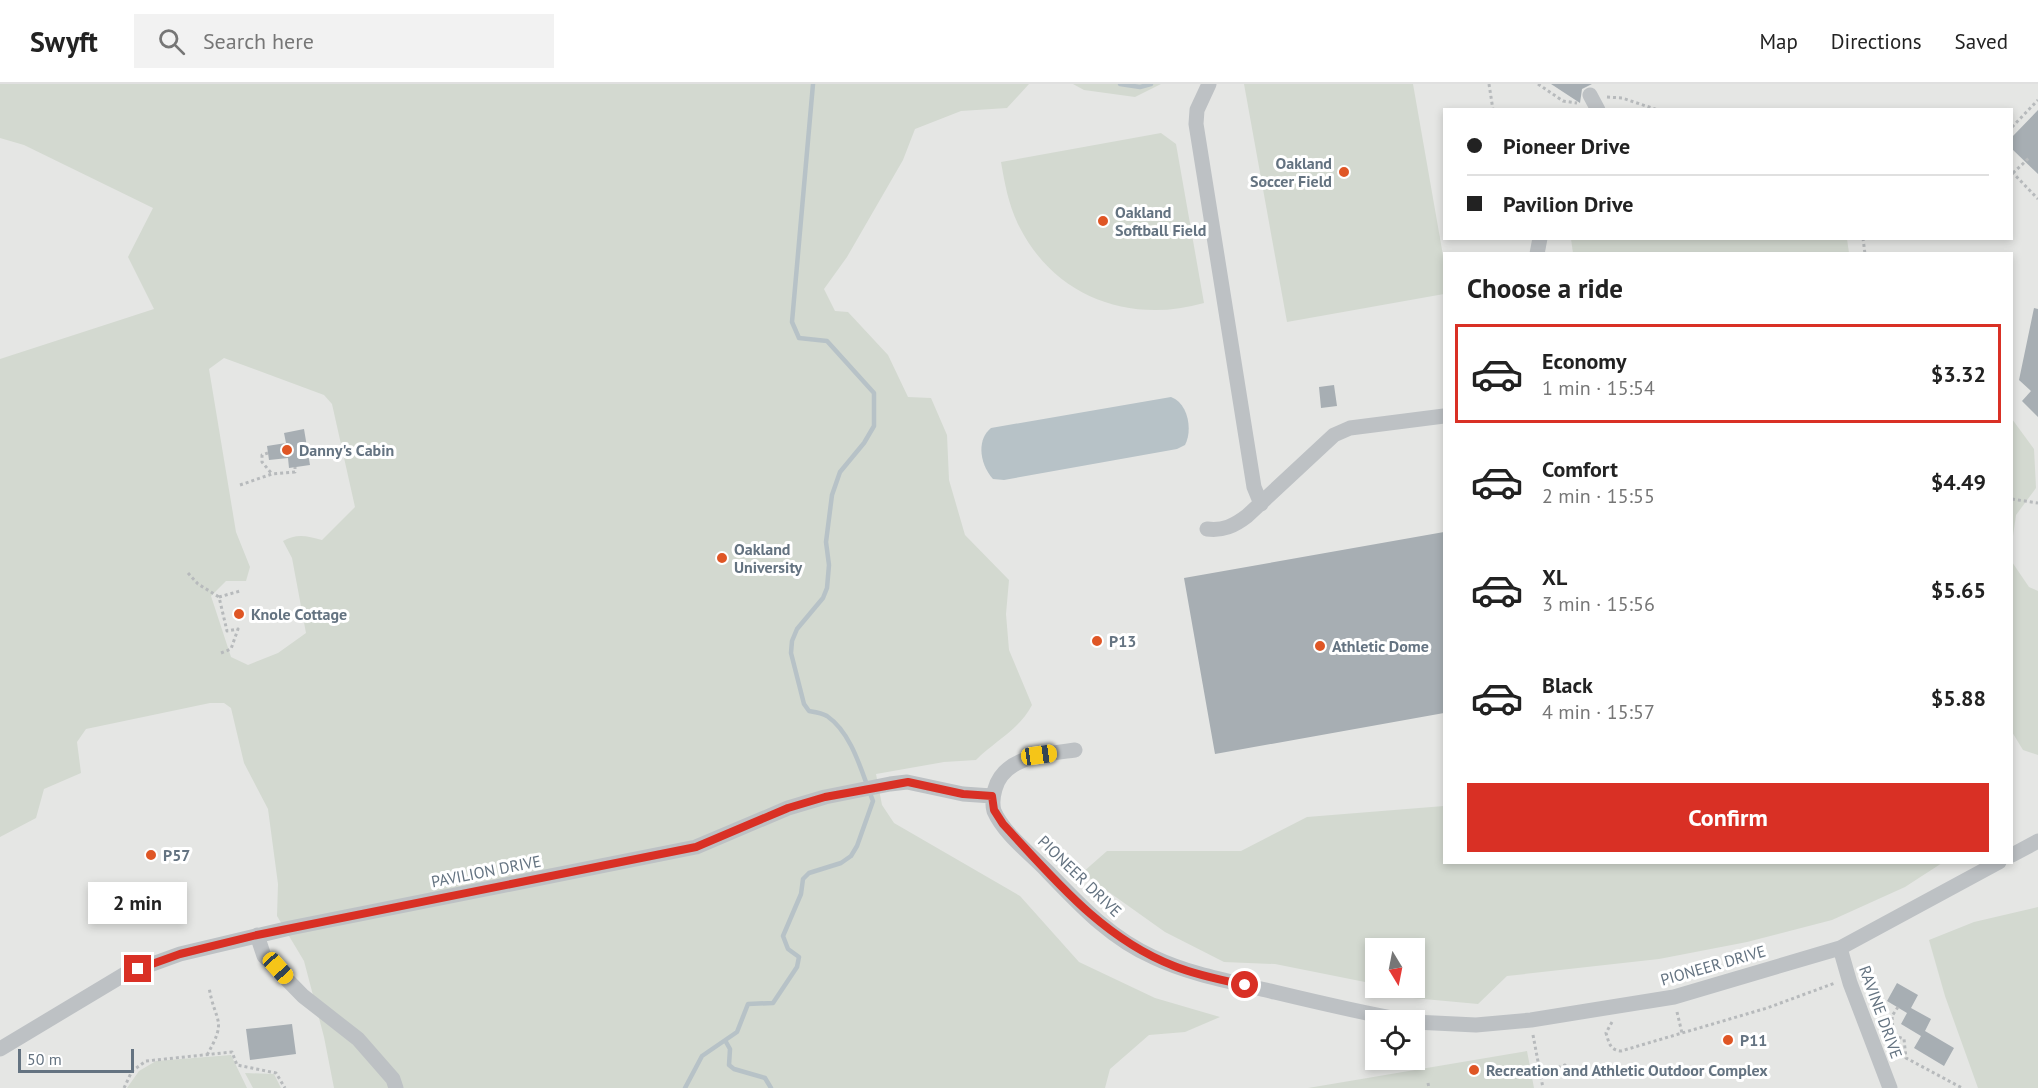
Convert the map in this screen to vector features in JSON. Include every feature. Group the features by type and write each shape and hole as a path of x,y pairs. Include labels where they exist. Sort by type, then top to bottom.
{"street":[{"path":"1209,84 1197,110 1197,132 1254,487 1261,504"},
{"path":"1590,95 1597,108"},
{"path":"1207,529 1217,530 1234,526 1261,504 1334,435 1350,428 1443,417"},
{"path":"992,796 1002,773 1012,765 1039,755 1075,750"},
{"name":"PAVILION DRIVE","path":"0,1049 125,974 180,954 290,928 696,847 788,808 825,797 884,785 908,782 963,794 992,796"},
{"name":"PIONEER DRIVE","path":"992,796 994,810 1003,824 1079,905 1102,926 1142,952 1176,967 1202,975 1365,1011"},
{"path":"2013,854 2038,840"},
{"name":"PIONEER DRIVE","path":"1425,1023 1476,1025 1631,1005 1674,997 1840,948 1995,864"},
{"path":"257,935 264,956 303,996 357,1039 393,1079 396,1088"},
{"name":"RAVINE DRIVE","path":"1840,948 1850,983 1890,1088"}],"path":[{"path":"1489,84 1493,108"},
{"path":"1538,84 1563,101 1580,103 1590,95 1622,98 1652,108"},
{"path":"2013,126 2038,100"},
{"path":"2013,172 2029,158"},
{"path":"2013,174 2038,199"},
{"path":"268,453 262,455 262,462 272,474"},
{"path":"240,485 272,474 295,472 295,467"},
{"path":"2013,500 2038,503"},
{"path":"188,573 198,584 219,597 228,631 238,629 231,649 221,653"},
{"path":"219,597 240,591"},
{"path":"1613,1020 1606,1033 1610,1046 1615,1050 1767,1008 1837,982"},
{"path":"207,1055 220,1032 220,1020 212,1007 209,987"},
{"path":"1676,1007 1682,1033"},
{"path":"1898,1007 1892,1016 1893,1035 1904,1039 1906,1058 1962,1088"},
{"path":"1532,1030 1543,1088"},
{"path":"124,1088 132,1071 146,1061 232,1052 237,1065 276,1073 285,1088"},
{"path":"1540,1074 1565,1065 1568,1070"}],"shaded area":[{"name":"Oakland University","path":"0,84 2038,84 2038,1088 0,1088"},
{"path":"0,84 1029,84 1007,108 961,111 915,129 903,160 847,257 824,289 835,311 848,312 888,355 908,397 931,398 947,435 949,480 965,535 1009,580 1006,614 1009,650 1032,705 1014,728 976,760 944,762 876,774 882,805 894,823 1020,896 1079,962 1155,998 1220,1017 1185,1032 1149,1035 1110,1069 1105,1088 334,1088 324,1037 304,961 277,916 278,884 268,809 244,763 231,708 224,703 210,703 86,729 77,742 81,773 44,789 36,818 0,837 0,359 154,309 128,257 153,208 24,145 0,138","holes":["224,358 324,395 332,404 355,507 322,540 298,536 283,541 292,558 306,633 278,653 248,665 231,657 211,596 226,581 246,581 250,567 236,532 209,369"]},
{"path":"1073,84 1161,84 1135,97 1084,90"},
{"name":"Oakland Soccer Field","path":"1244,84 1413,84 1443,255 1443,294 1287,322"},
{"name":"Oakland Softball Field","path":"1161,133 1176,144 1204,303 1177,309 1150,310 1123,307 1098,300 1075,288 1054,272 1035,252 1013,212 1001,162"},
{"path":"1571,240 1847,240 1849,252 1573,252"},
{"path":"1171,397 1177,400 1185,411 1189,425 1185,445 1177,449 1004,480 993,479 985,467 982,453 983,439 991,428"},
{"path":"2013,420 2034,449 2036,488 2016,515 2013,536"},
{"path":"2013,563 2029,587 2038,591 2038,755 2023,750 2013,734"},
{"path":"1443,806 1443,864 1940,864 1905,887 1832,920 1747,942 1659,959 1507,976 1478,1004 1413,998 1425,998 1425,938 1365,938 1365,982 1275,964 1224,962 1165,932 1082,873 1107,851 1241,851 1307,817"},
{"path":"2038,907 2038,1088 1978,1088 1945,996 1929,940 1974,922"},
{"name":"Recreation and Athletic Outdoor Complex","path":"1527,1051 1534,1088 1308,1088 1425,1070"},
{"path":"231,1055 247,1088 127,1088 139,1071 156,1061"},
{"path":"245,1073 274,1074 281,1088 253,1088"}],"building":[{"path":"1551,84 1592,84 1582,89 1580,103"},
{"path":"2038,110 2038,174 2013,150 2013,136"},
{"path":"2034,308 2038,309 2038,417 2022,401 2031,391 2019,380"},
{"path":"1334,385 1337,406 1321,408 1319,387"},
{"name":"Danny's Cabin","path":"304,429 310,465 289,468 288,458 269,460 267,446 286,443 284,433"},
{"name":"Athletic Dome","path":"1443,532 1443,713 1215,754 1184,578"},
{"path":"1897,983 1918,995 1911,1008 1931,1019 1925,1031 1954,1048 1944,1066 1914,1048 1921,1036 1901,1024 1907,1013 1887,1001"},
{"path":"292,1024 296,1054 250,1060 246,1029"}],"waterway":[{"path":"685,1088 702,1056 737,1032 748,1004 773,1003 797,967 799,957 788,949 783,936 801,894 803,879 809,873 841,863 851,856 857,846 873,801 856,755 844,733 827,716 809,711 804,704 791,653 792,641 797,629 823,598 827,588 829,565 826,542 832,495 840,472 864,443 874,426 874,393 827,341 799,338 792,322 813,84"},
{"path":"1120,84 1140,87 1151,84"},
{"path":"726,1042 730,1049 729,1065 734,1069 765,1078 771,1088"}],"place":[{"name":"Oakland Soccer Field","path":"1344,172"},
{"name":"Oakland Softball Field","path":"1103,221"},
{"name":"Danny's Cabin","path":"287,450"},
{"name":"Oakland University","path":"722,558"},
{"name":"Knole Cottage","path":"239,614"},
{"name":"P13","path":"1097,641"},
{"name":"Athletic Dome","path":"1320,646"},
{"name":"P57","path":"151,855"},
{"name":"P11","path":"1728,1040"},
{"name":"Recreation and Athletic Outdoor Complex","path":"1474,1070"}],"route":[{"path":"138,969 180,954 257,935 696,847 788,808 825,797 908,782 963,794 992,796 994,810 1003,824 1079,905 1102,926 1150,956 1176,967 1245,985"}]}
